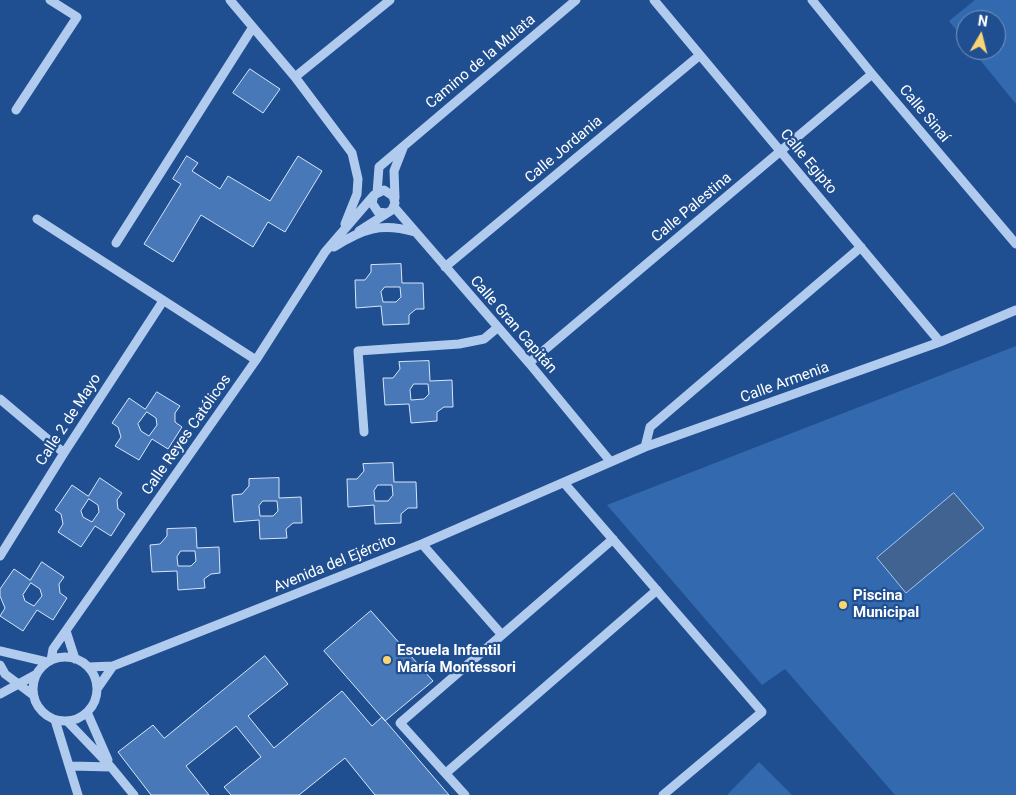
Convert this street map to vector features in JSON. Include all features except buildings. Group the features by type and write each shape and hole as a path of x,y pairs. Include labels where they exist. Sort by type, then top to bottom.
{"street":[{"path":"16,110 77,17 50,0"},
{"path":"230,0 295,76 352,153 358,179 353,206 338,236"},
{"path":"295,76 390,0"},
{"name":"Camino de la Mulata","path":"373,199 379,167 576,0"},
{"name":"Calle Egipto","path":"654,0 940,342"},
{"name":"Calle Sinaí","path":"812,0 1016,244"},
{"path":"116,243 253,27"},
{"name":"Calle Jordania","path":"445,266 700,54"},
{"name":"Calle Palestina","path":"529,363 872,74"},
{"name":"Camino de la Mulata","path":"394,203 394,170 404,145"},
{"path":"358,179 373,199 378,212 386,213"},
{"path":"373,199 388,191 394,203"},
{"name":"Calle Reyes Católicos","path":"49,661 53,649 256,360 325,252 373,199"},
{"name":"Calle Gran Capitán","path":"394,203 416,232 529,363 610,462"},
{"name":"Calle Reyes Católicos","path":"325,252 386,213 394,203"},
{"path":"37,219 256,360"},
{"name":"Calle Reyes Católicos","path":"359,231 392,228 416,232"},
{"path":"645,447 650,427 861,247"},
{"name":"Calle 2 de Mayo","path":"0,556 64,453 163,301"},
{"name":"Calle Armenia","path":"565,484 645,447 940,342 1016,310"},
{"path":"364,432 358,351 459,344 484,339 498,328"},
{"path":"0,399 64,453"},
{"path":"565,484 762,712 663,795"},
{"name":"Avenida del Ejército","path":"89,667 113,666 422,544 565,484"},
{"path":"464,795 400,723 613,539"},
{"path":"422,544 502,635"},
{"path":"446,773 657,590"},
{"path":"66,632 75,659"},
{"path":"0,651 49,661"},
{"path":"0,694 35,674 49,661 57,657 75,659 89,667 96,680 97,689 94,703 87,712 78,718 67,721 55,720 37,706 33,695 35,674"},
{"path":"0,664 5,674 20,683 33,695"},
{"path":"97,689 113,666"},
{"path":"87,712 111,767"},
{"path":"55,720 71,766 78,795"},
{"path":"67,721 111,767 134,795"},
{"path":"71,766 111,767"}],"shaded area":[{"path":"975,0 1016,0 1016,104 980,60 1006,60 1006,10 963,10"},
{"path":"956,15 956,30 949,21"},
{"name":"Piscina Municipal","path":"1016,346 1016,795 895,795 785,669 762,685 607,505"},
{"path":"954,493 984,528 906,593 877,558"},
{"path":"759,762 792,795 727,795"}],"place":[{"name":"Piscina Municipal","path":"843,605"},
{"name":"Escuela Infantil María Montessori","path":"387,660"}]}
